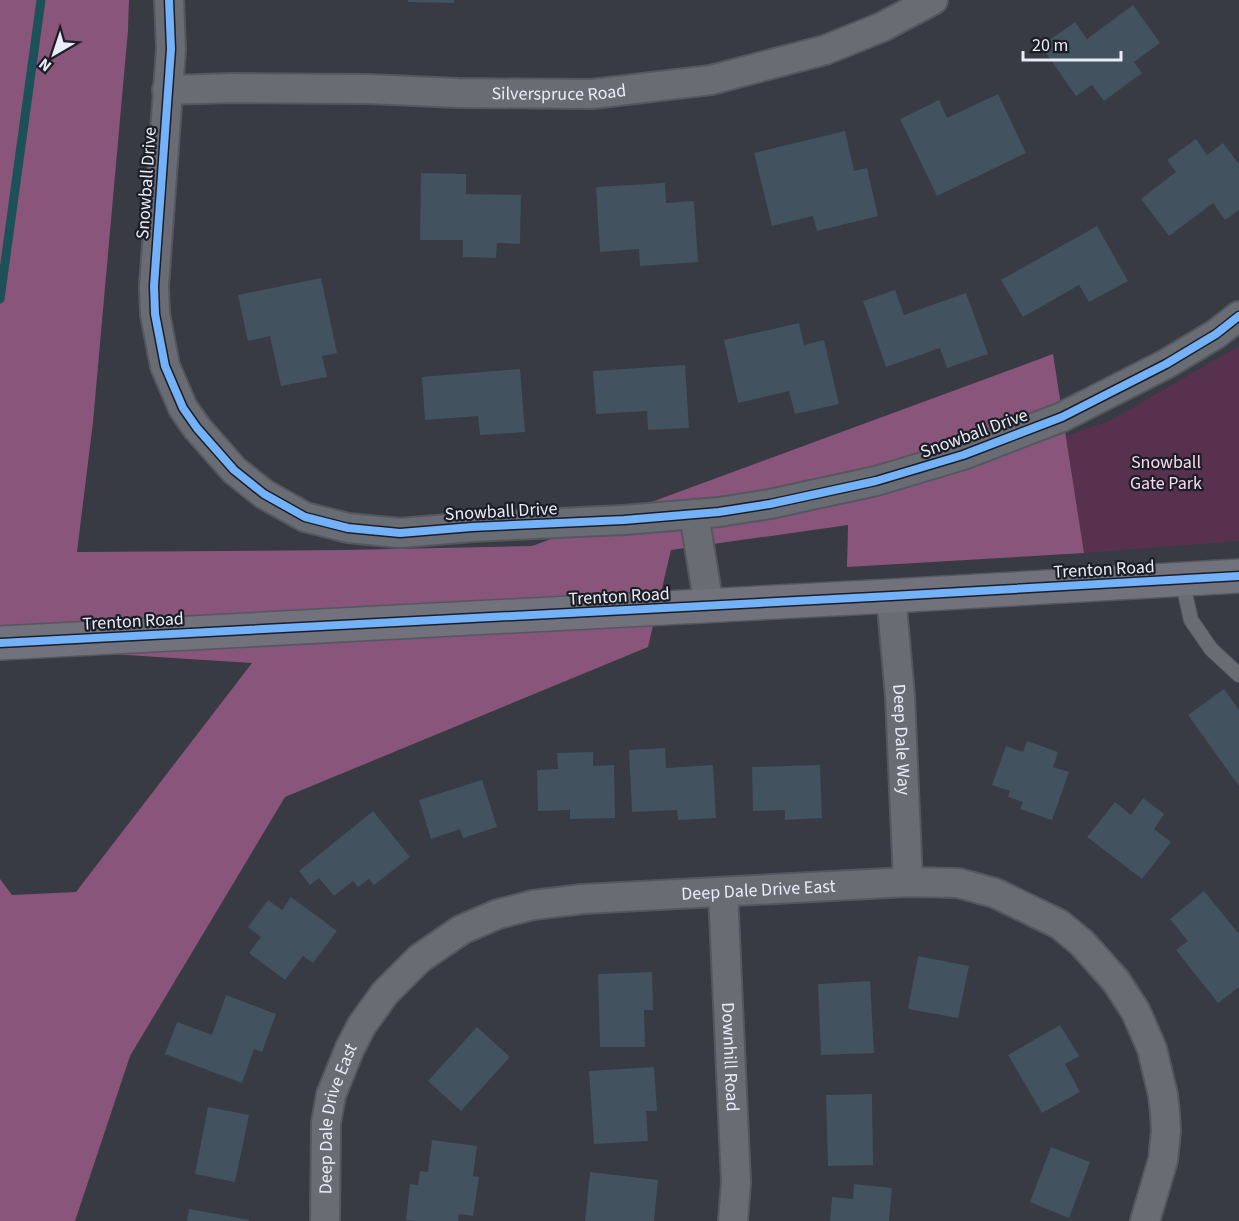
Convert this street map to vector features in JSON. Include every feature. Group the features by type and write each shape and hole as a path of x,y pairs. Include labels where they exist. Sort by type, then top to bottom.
{"main road":[{"name":"Trenton Road","path":"0,643 1239,576"}],"street":[{"name":"Snowball Drive","path":"169,0 171,48 154,286 154,314 165,366 183,408 197,428 234,470 264,494 305,517 348,528 400,533 472,526 624,520 719,512 770,504 876,481 963,455 1072,411 1166,364 1216,334 1239,316"},
{"name":"Silverspruce Road","path":"167,90 369,89 458,93 592,94 711,80 825,50 882,27 933,0"},
{"path":"694,514 709,606"},
{"name":"Deep Dale Way","path":"891,596 900,696 908,882"},
{"name":"Deep Dale Drive East","path":"325,1221 326,1123 331,1095 350,1048 362,1025 385,993 419,959 461,930 498,914 533,905 583,899 908,882 958,884 995,893 1059,924 1082,943 1116,981 1136,1012 1152,1049 1166,1113 1162,1160 1145,1221"},
{"name":"Downhill Road","path":"723,892 736,1182 734,1221"}],"lane":[{"path":"1182,579 1191,620 1211,649 1239,675"}],"green space":[{"name":"Snowball Gate Park","path":"1239,346 1239,541 1084,553 1066,436 1111,420"}],"shaded area":[{"path":"0,0 129,0 93,422 77,552 532,546 1053,354 1084,553 847,567 848,525 671,550 648,647 285,797 130,1056 75,1221 0,1221 0,879 12,895 76,892 252,663 0,647"}],"building":[{"path":"408,0 454,0 454,3 408,2"},
{"path":"1133,5 1160,43 1134,62 1142,73 1104,101 1092,85 1076,96 1041,46 1075,22 1087,39"},
{"path":"998,94 1026,153 937,196 900,119 939,100 947,118"},
{"path":"845,131 854,171 867,168 878,216 817,231 813,216 772,226 754,153"},
{"path":"1196,139 1207,155 1223,143 1239,164 1239,210 1225,220 1213,203 1169,236 1141,199 1176,172 1167,160"},
{"path":"421,173 466,174 466,194 521,195 520,244 497,243 496,258 463,257 463,240 420,240"},
{"path":"665,183 666,203 694,201 698,262 640,266 639,249 600,252 596,187"},
{"path":"1097,226 1128,281 1089,302 1079,285 1023,317 1001,280"},
{"path":"321,278 337,353 322,356 327,377 281,386 270,336 248,341 238,295"},
{"path":"895,290 904,315 966,293 988,354 947,368 940,348 886,367 863,301"},
{"path":"799,323 804,345 824,340 839,404 795,414 789,391 738,403 724,340"},
{"path":"685,365 689,428 648,430 647,411 596,414 593,371"},
{"path":"520,369 525,432 480,435 478,416 425,420 422,377"},
{"path":"1224,689 1239,710 1239,786 1188,715"},
{"path":"1027,741 1058,752 1053,767 1069,772 1052,820 1020,809 1023,802 1008,797 1010,791 992,785 1006,746 1023,752"},
{"path":"665,748 666,768 713,765 716,818 678,820 677,810 632,812 629,750"},
{"path":"593,752 593,766 614,765 615,818 570,819 570,810 538,811 537,770 558,769 557,753"},
{"path":"820,765 822,818 785,820 785,810 753,811 752,767"},
{"path":"482,780 497,827 463,838 460,829 431,839 419,800"},
{"path":"1143,798 1164,814 1154,829 1171,842 1142,879 1087,837 1115,802 1131,815"},
{"path":"373,811 410,857 374,885 369,879 358,887 353,881 334,896 319,878 310,885 299,871"},
{"path":"1204,891 1239,934 1239,987 1218,1003 1176,950 1188,941 1170,919"},
{"path":"291,897 337,931 313,963 303,956 285,980 249,953 261,937 248,927 268,900 282,910"},
{"path":"918,956 969,966 958,1018 908,1009"},
{"path":"652,972 653,1010 644,1010 645,1047 600,1047 598,974"},
{"path":"870,981 874,1053 821,1055 818,984"},
{"path":"226,995 276,1014 262,1052 254,1049 242,1083 165,1054 177,1022 212,1035"},
{"path":"1060,1025 1079,1056 1065,1064 1080,1092 1042,1113 1008,1055"},
{"path":"477,1027 510,1057 461,1111 428,1081"},
{"path":"654,1067 657,1111 646,1111 648,1141 594,1144 589,1071"},
{"path":"872,1094 873,1165 828,1166 826,1095"},
{"path":"208,1107 249,1115 235,1182 195,1174"},
{"path":"432,1140 477,1146 473,1176 479,1177 473,1216 459,1214 458,1221 406,1220 410,1184 418,1185 420,1171 428,1172"},
{"path":"1051,1147 1090,1162 1069,1218 1030,1202"},
{"path":"590,1172 658,1180 654,1221 585,1221"},
{"path":"854,1184 892,1188 889,1221 830,1221 832,1197 853,1199"},
{"path":"189,1209 250,1220 187,1221"}],"waterway":[{"path":"0,299 41,0"}],"cycle path":[{"path":"169,0 171,49 154,286 155,314 165,366 183,408 197,428 234,470 264,494 305,517 348,528 400,533 472,527 624,520 719,512 770,504 876,481 963,455 1062,417 1166,364 1216,334 1239,316"},
{"path":"0,643 1239,576"}]}
